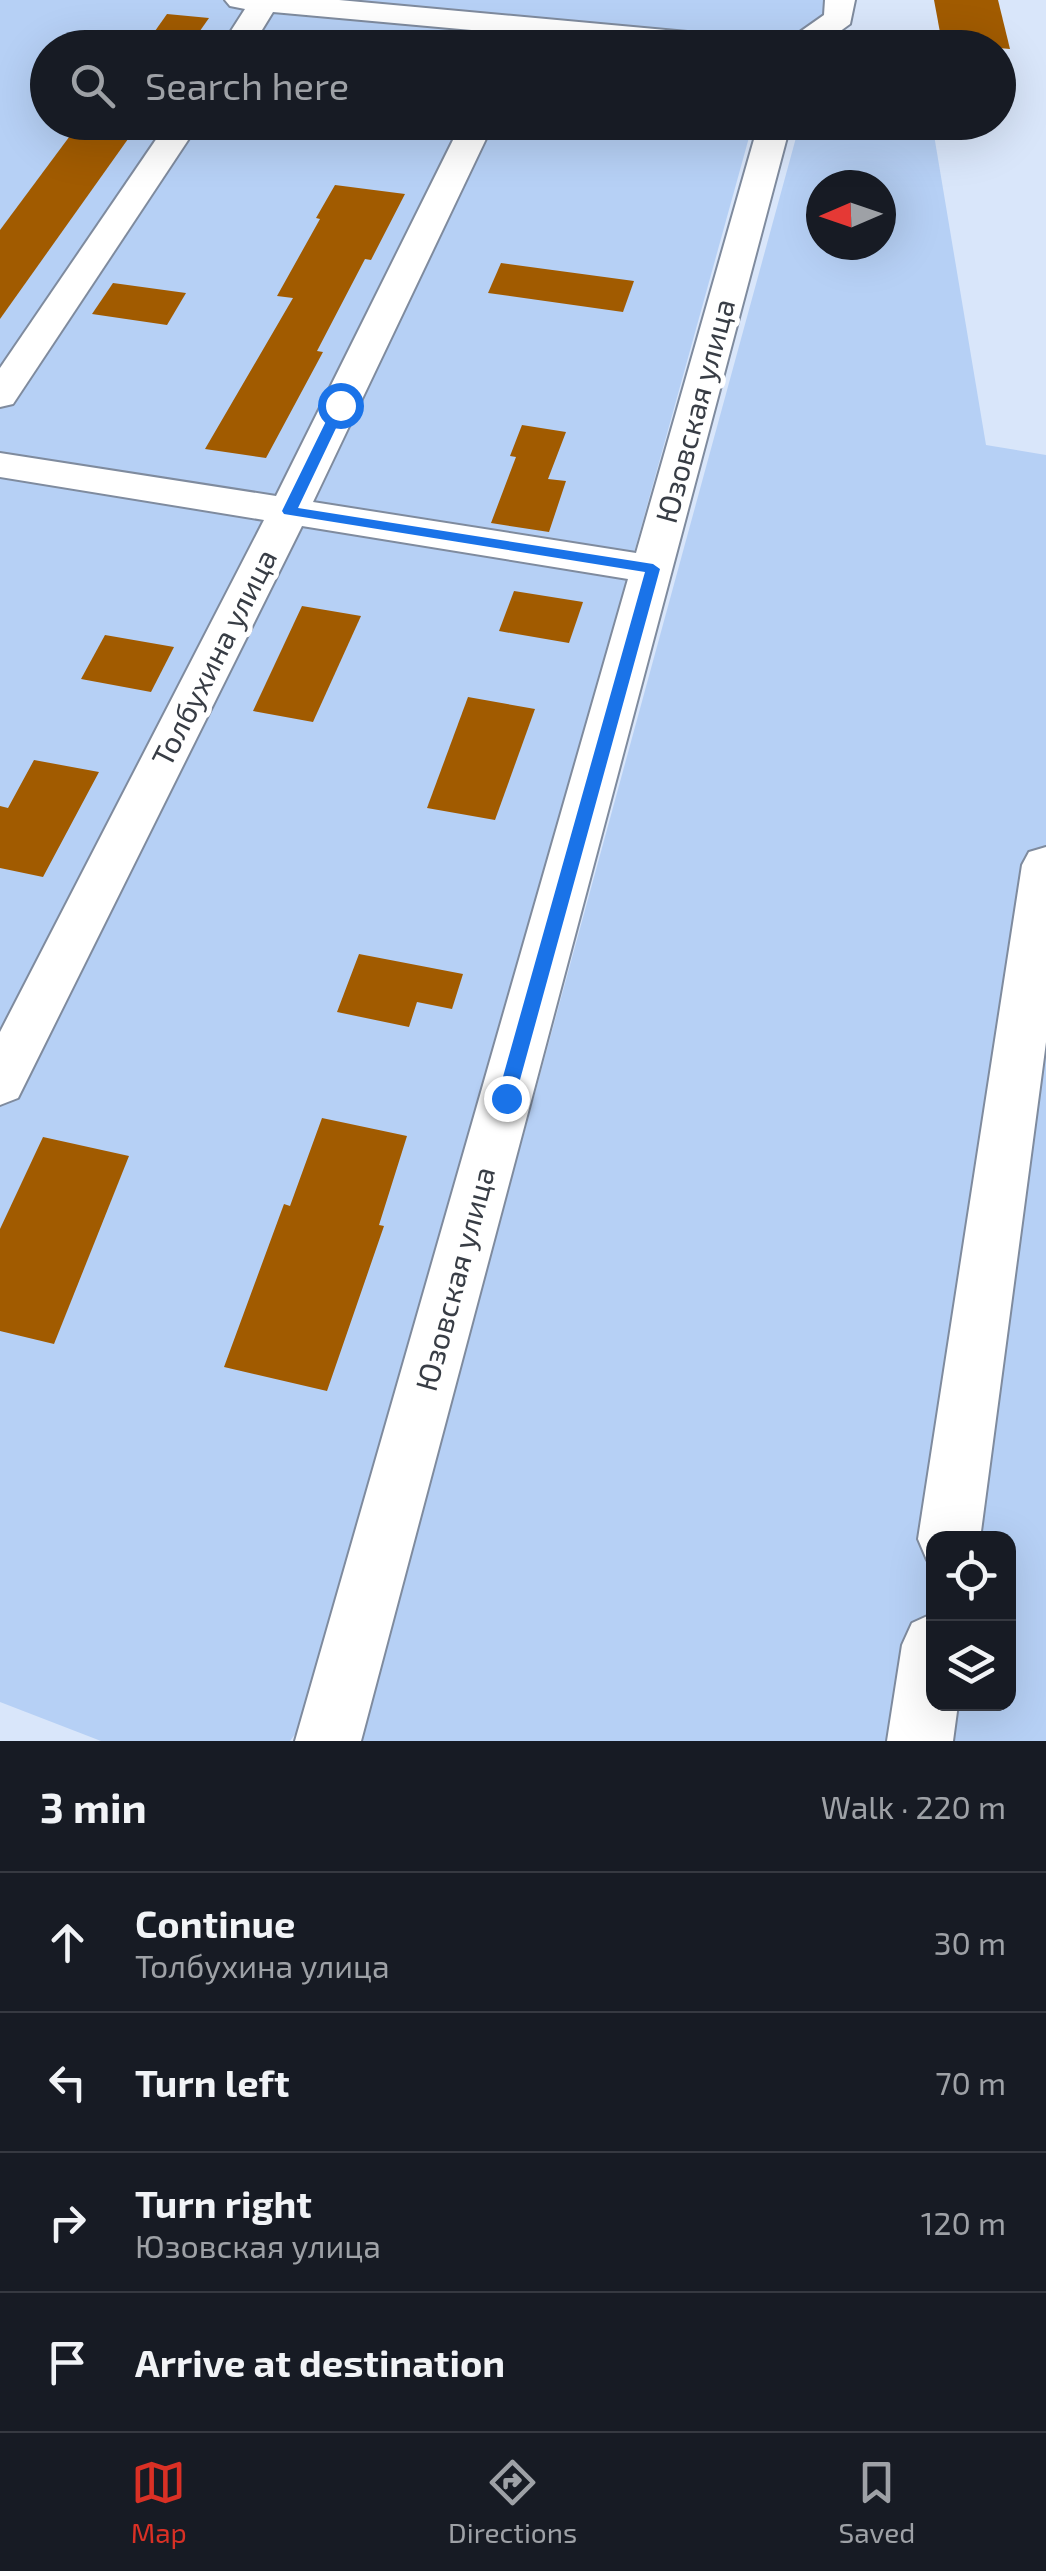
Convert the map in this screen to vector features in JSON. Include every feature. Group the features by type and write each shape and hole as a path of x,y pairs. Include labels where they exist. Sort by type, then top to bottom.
{"lane":[{"path":"822,30 839,18 840,0"},
{"path":"242,30 253,1 303,3 481,30"},
{"path":"0,396 172,140"},
{"name":"Толбухина улица","path":"0,1083 289,511 469,140"},
{"name":"Юзовская улица","path":"328,1741 770,140"},
{"path":"0,465 653,569"},
{"path":"950,1531 1046,865"},
{"path":"920,1741 926,1700"}],"shaded area":[{"path":"0,0 830,0 829,18 810,30 30,30 30,140 748,140 314,1709 290,1741 101,1741 0,1702"},
{"path":"795,140 935,140 986,445 1046,455 1046,1741 358,1741"}],"building":[{"path":"934,0 998,0 1005,30 940,30"},
{"path":"167,14 209,18 201,30 156,30"},
{"path":"67,140 127,140 0,319 0,230"},
{"path":"335,185 405,194 371,260 365,259 317,351 323,352 266,458 205,449 293,298 277,296"},
{"path":"501,263 634,281 623,312 488,293"},
{"path":"113,283 186,293 167,325 92,314"},
{"path":"522,425 566,432 548,479 566,481 549,532 491,523 516,457 510,456"},
{"path":"514,591 583,602 569,643 499,631"},
{"path":"302,606 361,616 313,722 253,711"},
{"path":"105,635 174,647 151,692 81,679"},
{"path":"468,697 535,709 495,820 427,808"},
{"path":"34,760 99,772 43,877 0,868 0,806 8,808"},
{"path":"359,954 463,974 452,1009 417,1002 409,1027 337,1012"},
{"path":"322,1118 407,1136 379,1225 384,1226 327,1391 224,1367 284,1204 290,1206"},
{"path":"43,1137 129,1156 54,1344 0,1331 0,1229"}],"route":[{"path":"340,405 289,511 653,569 506,1098"}]}
